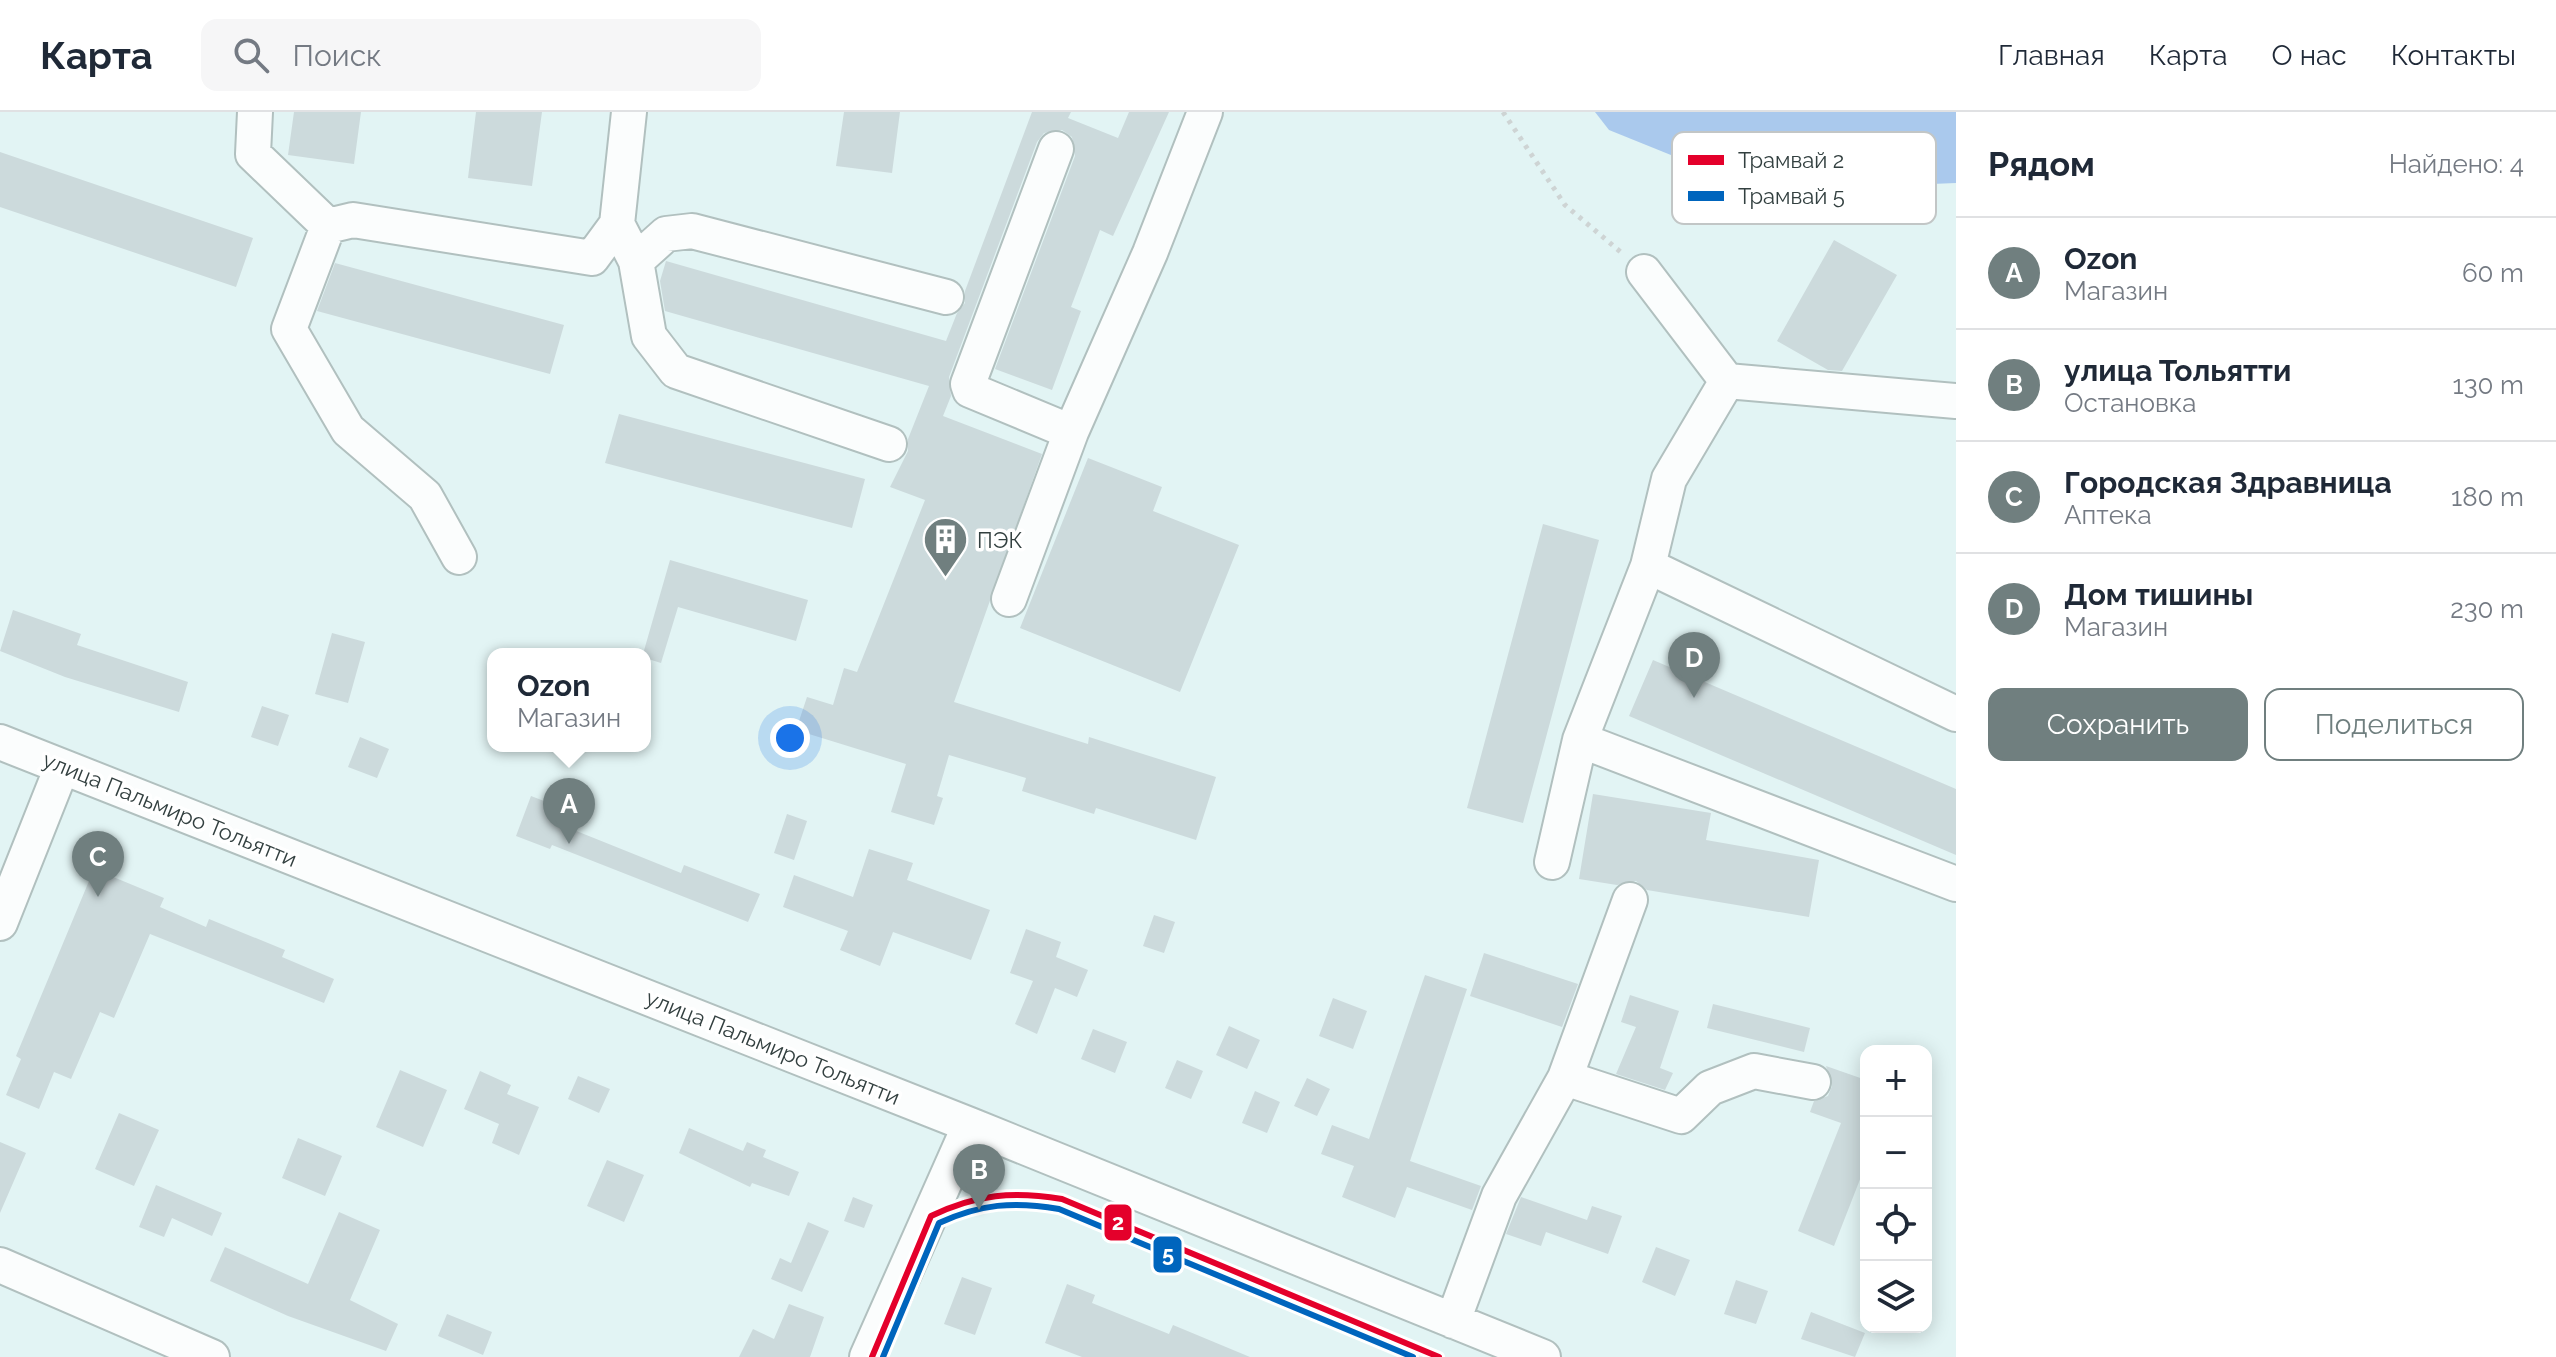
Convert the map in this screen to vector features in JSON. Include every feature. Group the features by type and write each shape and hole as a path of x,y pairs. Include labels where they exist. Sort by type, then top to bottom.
{"street":[{"path":"255,112 253,154 328,226"},
{"path":"328,226 353,220 592,258 617,224 629,112"},
{"path":"1009,599 1071,432 1150,253 1205,112"},
{"path":"1056,149 968,384 970,390 1071,432"},
{"path":"617,224 636,261 649,336 676,371 889,444"},
{"path":"328,226 289,329 348,430 425,496 459,557"},
{"path":"636,261 666,234 692,231 946,297"},
{"path":"1644,272 1727,381 1956,401"},
{"path":"1552,862 1580,740 1648,566 1669,479 1727,381"},
{"path":"1648,566 1956,714"},
{"path":"1580,740 1956,884"},
{"name":"улица Пальмиро Тольятти","path":"0,742 970,1125 1543,1357"},
{"path":"0,923 62,767"},
{"path":"1453,1321 1499,1196 1565,1078 1630,900"},
{"path":"1565,1078 1681,1116 1710,1088 1754,1071 1813,1082"},
{"path":"867,1357 970,1125"},
{"path":"0,1265 212,1357"}],"path":[{"path":"1503,112 1565,205 1644,272"}],"water":[{"path":"1595,112 1956,112 1956,183 1936,184 1936,132 1672,132 1672,155 1609,130"}],"building":[{"path":"294,112 361,112 354,164 288,155"},
{"path":"476,112 542,112 532,186 468,178"},
{"path":"844,112 900,112 892,173 836,166"},
{"path":"1032,112 1071,112 1068,118 1118,138 1129,112 1169,112 1113,236 1100,230 1071,307 1081,311 1052,390 995,369 1075,156 1072,137 1062,130 1044,133 1037,142 949,377 951,396 943,416 1042,454 954,702 1088,744 1089,737 1216,777 1196,840 1096,808 1094,814 1022,791 1026,778 949,755 937,796 943,798 934,825 891,812 906,764 796,730 807,697 833,705 844,668 857,672 925,500 890,487 908,451 908,439 929,386 665,311 660,281 666,261 946,341 957,313 965,303 965,291"},
{"path":"0,152 253,238 236,287 0,207"},
{"path":"1834,240 1897,275 1842,371 1828,370 1777,341"},
{"path":"335,263 564,325 550,374 317,311"},
{"path":"619,414 865,479 852,528 605,463"},
{"path":"1088,458 1162,487 1153,511 1239,545 1180,692 1020,628"},
{"path":"1543,524 1599,540 1523,823 1467,808"},
{"path":"670,560 808,600 796,641 678,607 661,663 651,660 651,648 645,648"},
{"path":"13,610 81,634 77,645 188,682 179,712 65,677 0,651"},
{"path":"332,633 365,642 348,703 315,694"},
{"path":"1653,660 1956,789 1956,855 1629,716"},
{"path":"262,706 289,715 278,746 251,737"},
{"path":"360,737 389,749 377,778 348,767"},
{"path":"1593,794 1711,813 1706,840 1819,860 1809,917 1647,890 1636,881 1617,885 1579,879"},
{"path":"531,796 565,809 559,824 681,873 684,865 760,894 748,922 552,845 550,849 516,836"},
{"path":"787,814 807,821 794,860 774,853"},
{"path":"869,849 913,863 907,880 990,910 971,960 893,932 880,966 840,950 848,931 783,907 794,875 853,897"},
{"path":"94,869 164,898 160,907 206,927 209,919 285,950 282,957 334,979 324,1003 150,934 114,1018 100,1012 71,1079 54,1072 39,1109 6,1095 21,1059 16,1056"},
{"path":"1154,915 1175,922 1164,953 1143,946"},
{"path":"1026,929 1061,942 1056,957 1088,970 1077,997 1055,988 1037,1034 1015,1024 1033,981 1010,973"},
{"path":"1484,953 1578,984 1562,1027 1470,996"},
{"path":"1425,975 1467,989 1410,1161 1481,1186 1472,1210 1407,1187 1395,1218 1342,1197 1354,1166 1321,1154 1332,1125 1369,1139"},
{"path":"1630,995 1679,1011 1660,1068 1673,1073 1665,1090 1616,1074 1636,1027 1621,1022"},
{"path":"1333,998 1367,1011 1353,1049 1319,1036"},
{"path":"1713,1004 1810,1028 1804,1052 1707,1028"},
{"path":"1229,1026 1260,1040 1247,1069 1216,1055"},
{"path":"1093,1029 1127,1042 1115,1073 1081,1059"},
{"path":"1177,1060 1203,1071 1191,1099 1165,1088"},
{"path":"1826,1066 1860,1078 1860,1179 1834,1246 1798,1231 1841,1123 1810,1112 1814,1101 1828,1096 1832,1086"},
{"path":"400,1070 447,1090 423,1147 376,1127"},
{"path":"480,1071 511,1085 507,1094 539,1107 519,1155 492,1143 499,1124 464,1109"},
{"path":"578,1076 610,1089 599,1113 568,1099"},
{"path":"1307,1078 1330,1089 1317,1116 1294,1106"},
{"path":"1255,1091 1280,1102 1267,1133 1242,1123"},
{"path":"119,1113 159,1130 134,1186 95,1169"},
{"path":"689,1128 743,1151 747,1142 766,1150 763,1157 799,1172 789,1196 752,1183 750,1187 679,1153"},
{"path":"298,1138 342,1156 325,1196 282,1178"},
{"path":"0,1142 26,1153 0,1213"},
{"path":"607,1160 644,1175 624,1222 587,1206"},
{"path":"156,1185 222,1213 212,1236 172,1218 164,1237 139,1227"},
{"path":"853,1197 873,1205 864,1228 844,1221"},
{"path":"1521,1197 1587,1220 1592,1206 1622,1216 1608,1254 1546,1232 1541,1246 1506,1234"},
{"path":"339,1212 380,1230 350,1300 398,1324 386,1351 288,1316 210,1281 225,1247 308,1284"},
{"path":"808,1222 829,1231 802,1292 771,1279 780,1258 791,1263"},
{"path":"1656,1247 1690,1260 1675,1296 1642,1282"},
{"path":"962,1277 992,1288 975,1335 944,1324"},
{"path":"1736,1280 1768,1291 1756,1324 1724,1314"},
{"path":"1067,1284 1095,1295 1092,1303 1169,1334 1173,1325 1250,1357 1082,1357 1045,1343"},
{"path":"789,1304 824,1317 810,1357 739,1357 753,1329 774,1339"},
{"path":"1811,1312 1865,1333 1855,1357 1801,1339"},
{"path":"447,1314 492,1332 483,1355 438,1336"}],"tram line":[{"name":"2","path":"872,1357 931,1216 964,1203 1011,1195 1062,1199 1439,1357"},
{"name":"5","path":"883,1357 939,1223 983,1208 1012,1205 1059,1209 1413,1357"}],"place":[{"name":"ПЭК","path":"946,579"},
{"name":"Дом тишины","path":"1694,698"},
{"name":"Ozon","path":"569,844"},
{"name":"Городская Здравница","path":"98,897"},
{"name":"улица Тольятти","path":"979,1210"}]}
